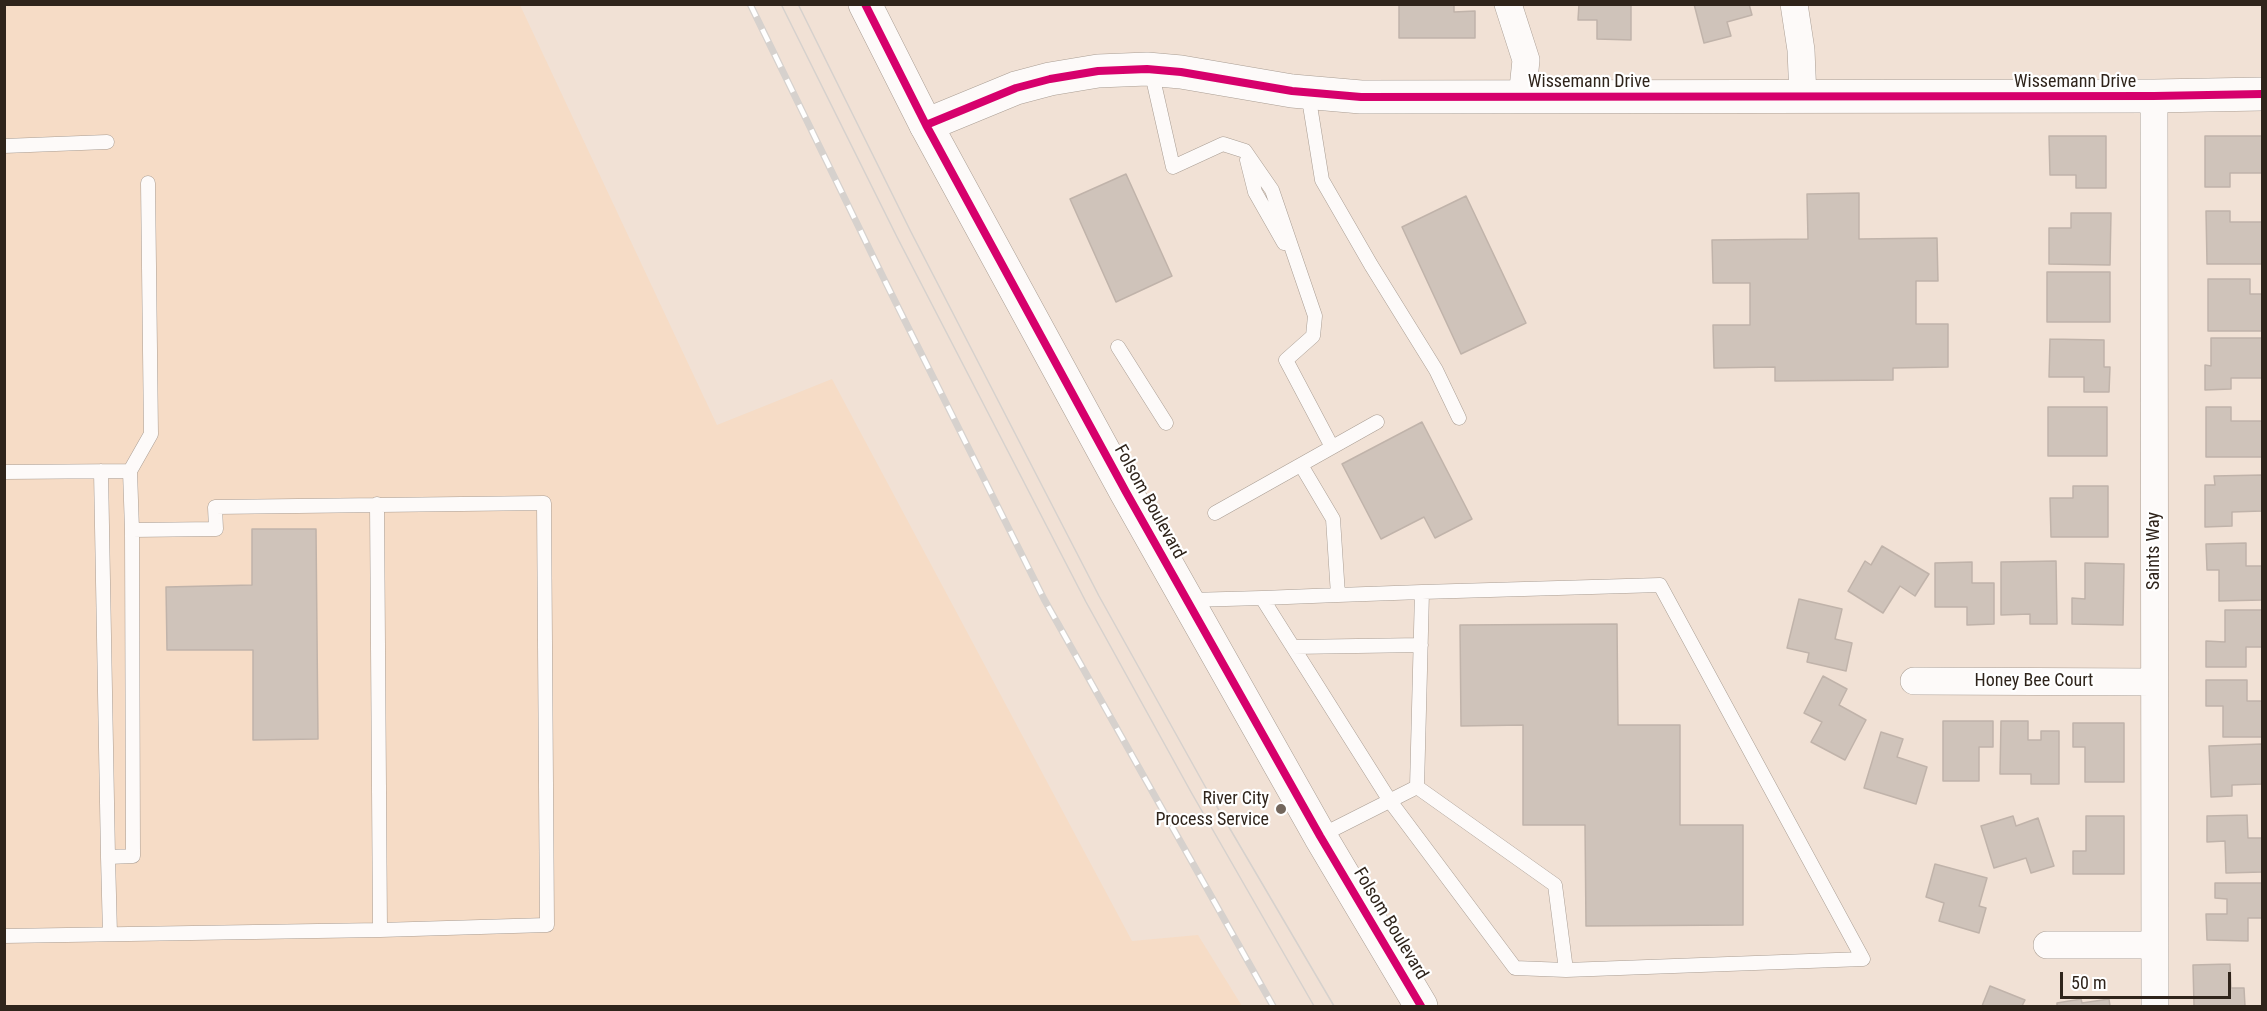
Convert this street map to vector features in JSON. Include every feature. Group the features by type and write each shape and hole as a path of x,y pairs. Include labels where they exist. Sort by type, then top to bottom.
{"street":[{"name":"Folsom Boulevard","path":"865,4 926,125 1187,600 1320,836 1421,1006"},
{"path":"1508,4 1526,60 1522,98"},
{"path":"1794,4 1801,50 1803,97"},
{"name":"Wissemann Drive","path":"926,125 1016,88 1050,79 1098,71 1181,72 1308,93 1361,97 2262,94"},
{"name":"Saints Way","path":"2154,96 2155,1006"},
{"name":"Honey Bee Court","path":"1914,681 2154,682"},
{"path":"2047,945 2155,945"}],"lane":[{"path":"1151,70 1173,167 1223,144 1245,151 1272,190 1315,316 1313,336 1286,360 1332,447"},
{"path":"1308,93 1322,180 1436,370 1459,418"},
{"path":"4,146 106,142"},
{"path":"108,857 133,856 130,471 151,434 148,183"},
{"path":"1118,347 1166,423"},
{"path":"1215,513 1377,422"},
{"path":"1301,465 1333,519 1338,596"},
{"path":"101,471 111,934"},
{"path":"4,472 130,471"},
{"path":"4,936 546,925 544,503 215,507 216,529 132,530"},
{"path":"377,504 380,930"},
{"path":"1187,600 1660,585 1863,959 1566,970 1515,968 1390,801 1262,598"},
{"path":"1417,787 1422,592"},
{"path":"1293,647 1421,645"},
{"path":"1417,787 1555,885 1566,970"},
{"path":"1320,836 1417,787"}],"shaded area":[{"path":"5,4 520,5 717,425 832,379 1132,941 1198,935 1242,1006 5,1006"}],"building":[{"path":"1399,4 1454,4 1454,12 1475,11 1475,38 1399,38"},
{"path":"1579,4 1631,4 1631,40 1597,39 1597,20 1578,20"},
{"path":"1694,4 1749,4 1752,15 1727,22 1731,36 1704,43"},
{"path":"2049,136 2106,136 2106,188 2076,188 2076,175 2050,175"},
{"path":"2205,136 2262,136 2262,173 2230,173 2230,187 2205,187"},
{"path":"1126,174 1172,276 1116,302 1070,199"},
{"path":"1859,193 1859,239 1937,238 1938,281 1916,281 1916,324 1948,324 1948,367 1893,368 1893,380 1775,381 1775,367 1714,368 1713,325 1750,325 1750,283 1713,283 1712,240 1808,239 1807,194"},
{"path":"1466,196 1526,323 1461,354 1402,227"},
{"path":"2206,211 2230,211 2230,222 2262,222 2262,264 2207,264"},
{"path":"2071,213 2111,213 2110,265 2049,264 2049,228 2071,228"},
{"path":"2047,272 2110,272 2110,322 2047,322"},
{"path":"2208,279 2250,279 2250,294 2262,294 2262,331 2208,331"},
{"path":"2211,338 2262,338 2262,378 2231,378 2231,389 2205,390 2205,365 2211,366"},
{"path":"2050,339 2104,340 2104,367 2110,367 2109,392 2084,392 2084,377 2049,377"},
{"path":"2048,407 2107,407 2107,456 2048,456"},
{"path":"2206,407 2231,407 2231,421 2262,421 2262,457 2206,457"},
{"path":"1422,422 1472,519 1435,538 1424,517 1381,539 1342,464"},
{"path":"2262,475 2262,511 2232,512 2232,526 2205,527 2205,485 2215,485 2214,476"},
{"path":"2073,486 2108,486 2108,537 2051,537 2050,498 2073,498"},
{"path":"252,529 316,529 318,739 253,740 253,650 167,650 166,587 252,585"},
{"path":"2246,543 2246,566 2262,566 2262,600 2219,601 2219,570 2207,570 2206,544"},
{"path":"1882,546 1929,574 1915,596 1900,586 1883,613 1848,591 1865,561 1871,565"},
{"path":"2056,561 2057,624 2030,624 2030,614 2001,615 2001,562"},
{"path":"1972,562 1972,583 1994,583 1994,624 1967,625 1967,607 1935,607 1935,563"},
{"path":"2085,563 2124,564 2123,625 2072,624 2072,598 2085,599"},
{"path":"1799,599 1842,609 1835,639 1852,643 1846,671 1807,662 1809,653 1787,648"},
{"path":"2225,610 2262,610 2262,647 2246,647 2246,667 2206,667 2206,641 2225,642"},
{"path":"1617,624 1618,725 1680,725 1680,825 1743,825 1743,925 1586,926 1585,825 1523,825 1523,725 1461,726 1460,625"},
{"path":"1823,676 1847,689 1839,705 1866,720 1845,760 1811,742 1822,722 1804,713"},
{"path":"2206,680 2247,680 2247,701 2262,701 2262,737 2223,737 2223,706 2206,706"},
{"path":"1943,721 1993,721 1993,747 1979,747 1979,781 1943,781"},
{"path":"2001,721 2028,721 2028,740 2041,740 2041,731 2059,731 2059,784 2031,784 2031,774 2000,774"},
{"path":"2073,723 2124,723 2124,782 2085,782 2085,747 2073,747"},
{"path":"1881,732 1903,739 1897,757 1927,767 1916,804 1864,788"},
{"path":"2262,744 2262,784 2232,785 2232,796 2211,797 2209,746"},
{"path":"2247,815 2248,838 2262,838 2262,872 2226,873 2225,841 2207,842 2207,816"},
{"path":"2013,816 2016,826 2038,818 2054,866 2031,873 2026,858 1994,868 1981,826"},
{"path":"2086,816 2124,816 2124,874 2073,874 2073,851 2086,851"},
{"path":"1935,864 1987,878 1979,906 1986,908 1979,933 1939,921 1944,903 1926,897"},
{"path":"2215,883 2262,883 2262,918 2248,918 2248,941 2207,940 2206,914 2227,914 2227,899 2215,898"},
{"path":"2230,964 2231,988 2244,988 2245,1006 2194,1006 2193,965"},
{"path":"1990,986 2025,1000 2022,1006 1982,1006"},
{"path":"2081,999 2082,1003 2109,999 2110,1006 2057,1006 2057,1003"}],"tram line":[{"path":"781,4 897,237 1086,602 1191,792 1314,1006"},
{"path":"798,4 911,232 1099,596 1206,788 1334,1006"}],"railway":[{"path":"750,4 1044,599 1273,1006"}],"cycle path":[{"path":"865,4 926,125 1126,492 1320,836 1421,1006"},
{"path":"926,125 1016,88 1050,79 1098,71 1147,69 1181,72 1292,91 1361,97 2262,94"}],"place":[{"name":"River City Process Service","path":"1281,809"}]}
